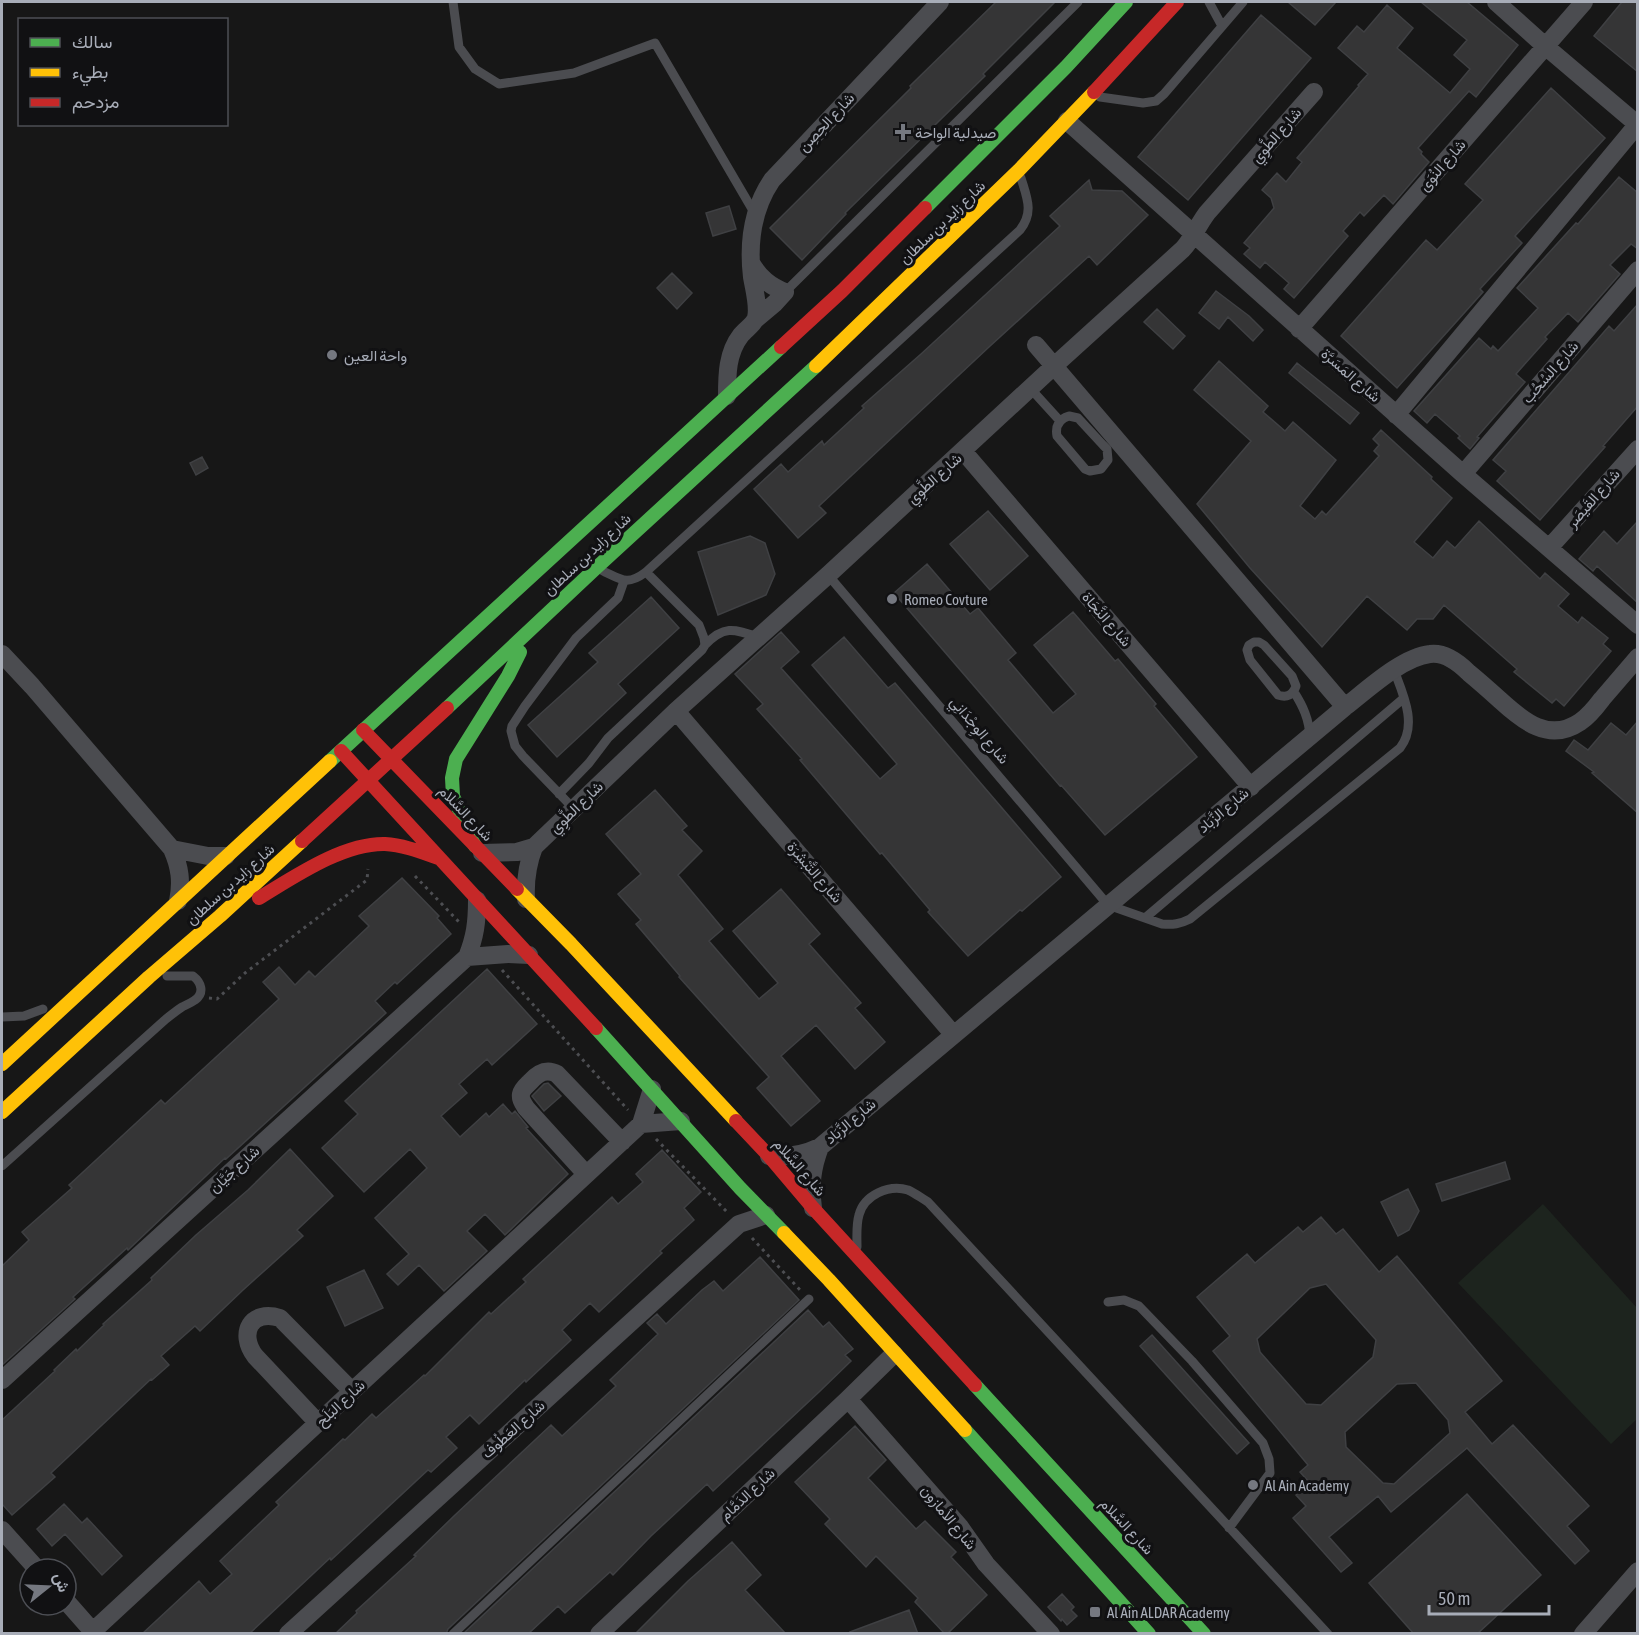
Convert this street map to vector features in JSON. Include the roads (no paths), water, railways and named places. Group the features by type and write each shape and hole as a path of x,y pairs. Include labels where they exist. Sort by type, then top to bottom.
{"main road":[{"name":"شارع زايد بن سلطان","path":"2,1064 842,291 990,145 1126,2"},
{"path":"1158,23 1156,10 1159,2"},
{"name":"شارع زايد بن سلطان","path":"2,1112 149,976 220,916 391,760 848,336 1019,170 1177,2"},
{"path":"479,850 453,796 452,778 456,759 508,676 530,630"},
{"name":"شارع السَّلام","path":"363,730 579,952 769,1156 813,1208 1204,1634"},
{"path":"341,751 740,1188 830,1280 894,1354 1149,1634"},
{"path":"220,916 251,902 334,857 368,844 404,846 438,858"}],"street":[{"name":"شارع الحِصِن","path":"756,319 756,301 750,262 756,216 764,192 772,180 940,2"},
{"path":"1396,415 1637,125 1496,2"},
{"name":"شارع النُوَى","path":"1299,329 1584,2"},
{"name":"شارع الطَّوِي","path":"534,847 676,711 828,575 1183,249 1194,236 1207,213 1314,92"},
{"name":"شارع المَسَرَّة","path":"1067,121 1462,474 1638,625"},
{"path":"727,397 730,354 734,344 785,292 765,281 750,262"},
{"name":"شارع السُحُب","path":"1462,474 1638,270"},
{"path":"1036,345 1346,707"},
{"name":"شارع القَيصَر","path":"1549,548 1638,448"},
{"name":"شارع النَّجَاة","path":"963,451 1251,787"},
{"name":"شارع الزَّبَاد","path":"769,1156 795,1156 820,1147 1346,707 1394,670 1420,656 1432,653 1445,656 1459,663 1518,716 1544,730 1557,731 1581,722 1638,657"},
{"path":"2,654 172,849 181,875 181,889 177,902"},
{"name":"شارع التَّبْشِرَة","path":"676,711 953,1034"},
{"path":"479,850 518,852 534,847"},
{"path":"526,899 527,863 534,847"},
{"path":"172,849 227,856"},
{"name":"شارع جَيَّان","path":"2,1380 466,957 474,938 477,900"},
{"path":"466,957 529,955"},
{"path":"586,1174 522,1101 520,1095 522,1090 536,1075 550,1070 557,1074 622,1142"},
{"name":"شارع البَلَح","path":"94,1632 641,1124 652,1089"},
{"path":"641,1124 681,1121"},
{"name":"شارع الزَّبَاد","path":"813,1208 811,1176 820,1147"},
{"path":"739,1224 740,1188"},
{"name":"شارع العَطُوف","path":"288,1634 739,1224 766,1215"},
{"path":"318,1423 249,1348 246,1338 253,1321 261,1316 270,1315 280,1318 352,1391"},
{"name":"شارع الدَمَّام","path":"599,1634 894,1354"},
{"name":"شارع الأمازون","path":"848,1399 960,1527 986,1564 1051,1634"},
{"path":"2,1530 26,1557"},
{"path":"1583,1634 1638,1571"},
{"path":"78,1614 94,1632"}],"lane":[{"path":"453,2 459,46 475,69 499,84 574,73 655,43 756,216"},
{"path":"785,292 1078,2"},
{"path":"1209,2 1222,27"},
{"path":"1091,96 1143,103 1156,101 1243,2"},
{"path":"596,568 624,581 636,580 1020,230 1029,215 1029,206 1019,170"},
{"path":"1030,388 1060,421"},
{"path":"1069,416 1078,418 1107,449 1108,460 1101,469 1090,471 1085,469 1060,440 1056,430 1060,421 1069,416"},
{"path":"646,572 699,625 705,645"},
{"name":"شارع الوِجْدَانِي","path":"828,575 1108,905"},
{"path":"574,809 519,751 510,731 525,706 576,638 618,598 624,581"},
{"path":"559,794 589,763 608,738 718,634 729,629 758,637"},
{"path":"1294,692 1284,697 1278,695 1250,660 1247,651 1249,645 1254,642 1264,645 1292,676 1296,686 1294,692 1306,713 1310,737"},
{"path":"1108,905 1154,922 1171,925 1190,919 1400,748 1409,726 1404,698 1394,670"},
{"path":"1145,918 1404,698"},
{"path":"2,1166 166,1019 199,996 201,986 193,976 149,976"},
{"path":"2,1017 24,1016 81,992"},
{"path":"858,1256 858,1219 864,1204 870,1197 881,1191 895,1188 906,1189 928,1202 1328,1634"},
{"path":"453,1634 809,1299"},
{"path":"1108,1302 1124,1300 1139,1306 1192,1360 1263,1443 1269,1459 1270,1473 1229,1528"}],"place":[{"name":"صيدلية الواحة","path":"903,132"},
{"name":"واحة العين","path":"332,355"},
{"name":"Romeo Covture","path":"892,599"},
{"name":"Al Ain Academy","path":"1253,1485"},
{"name":"Al Ain ALDAR Academy","path":"1095,1612"}]}
